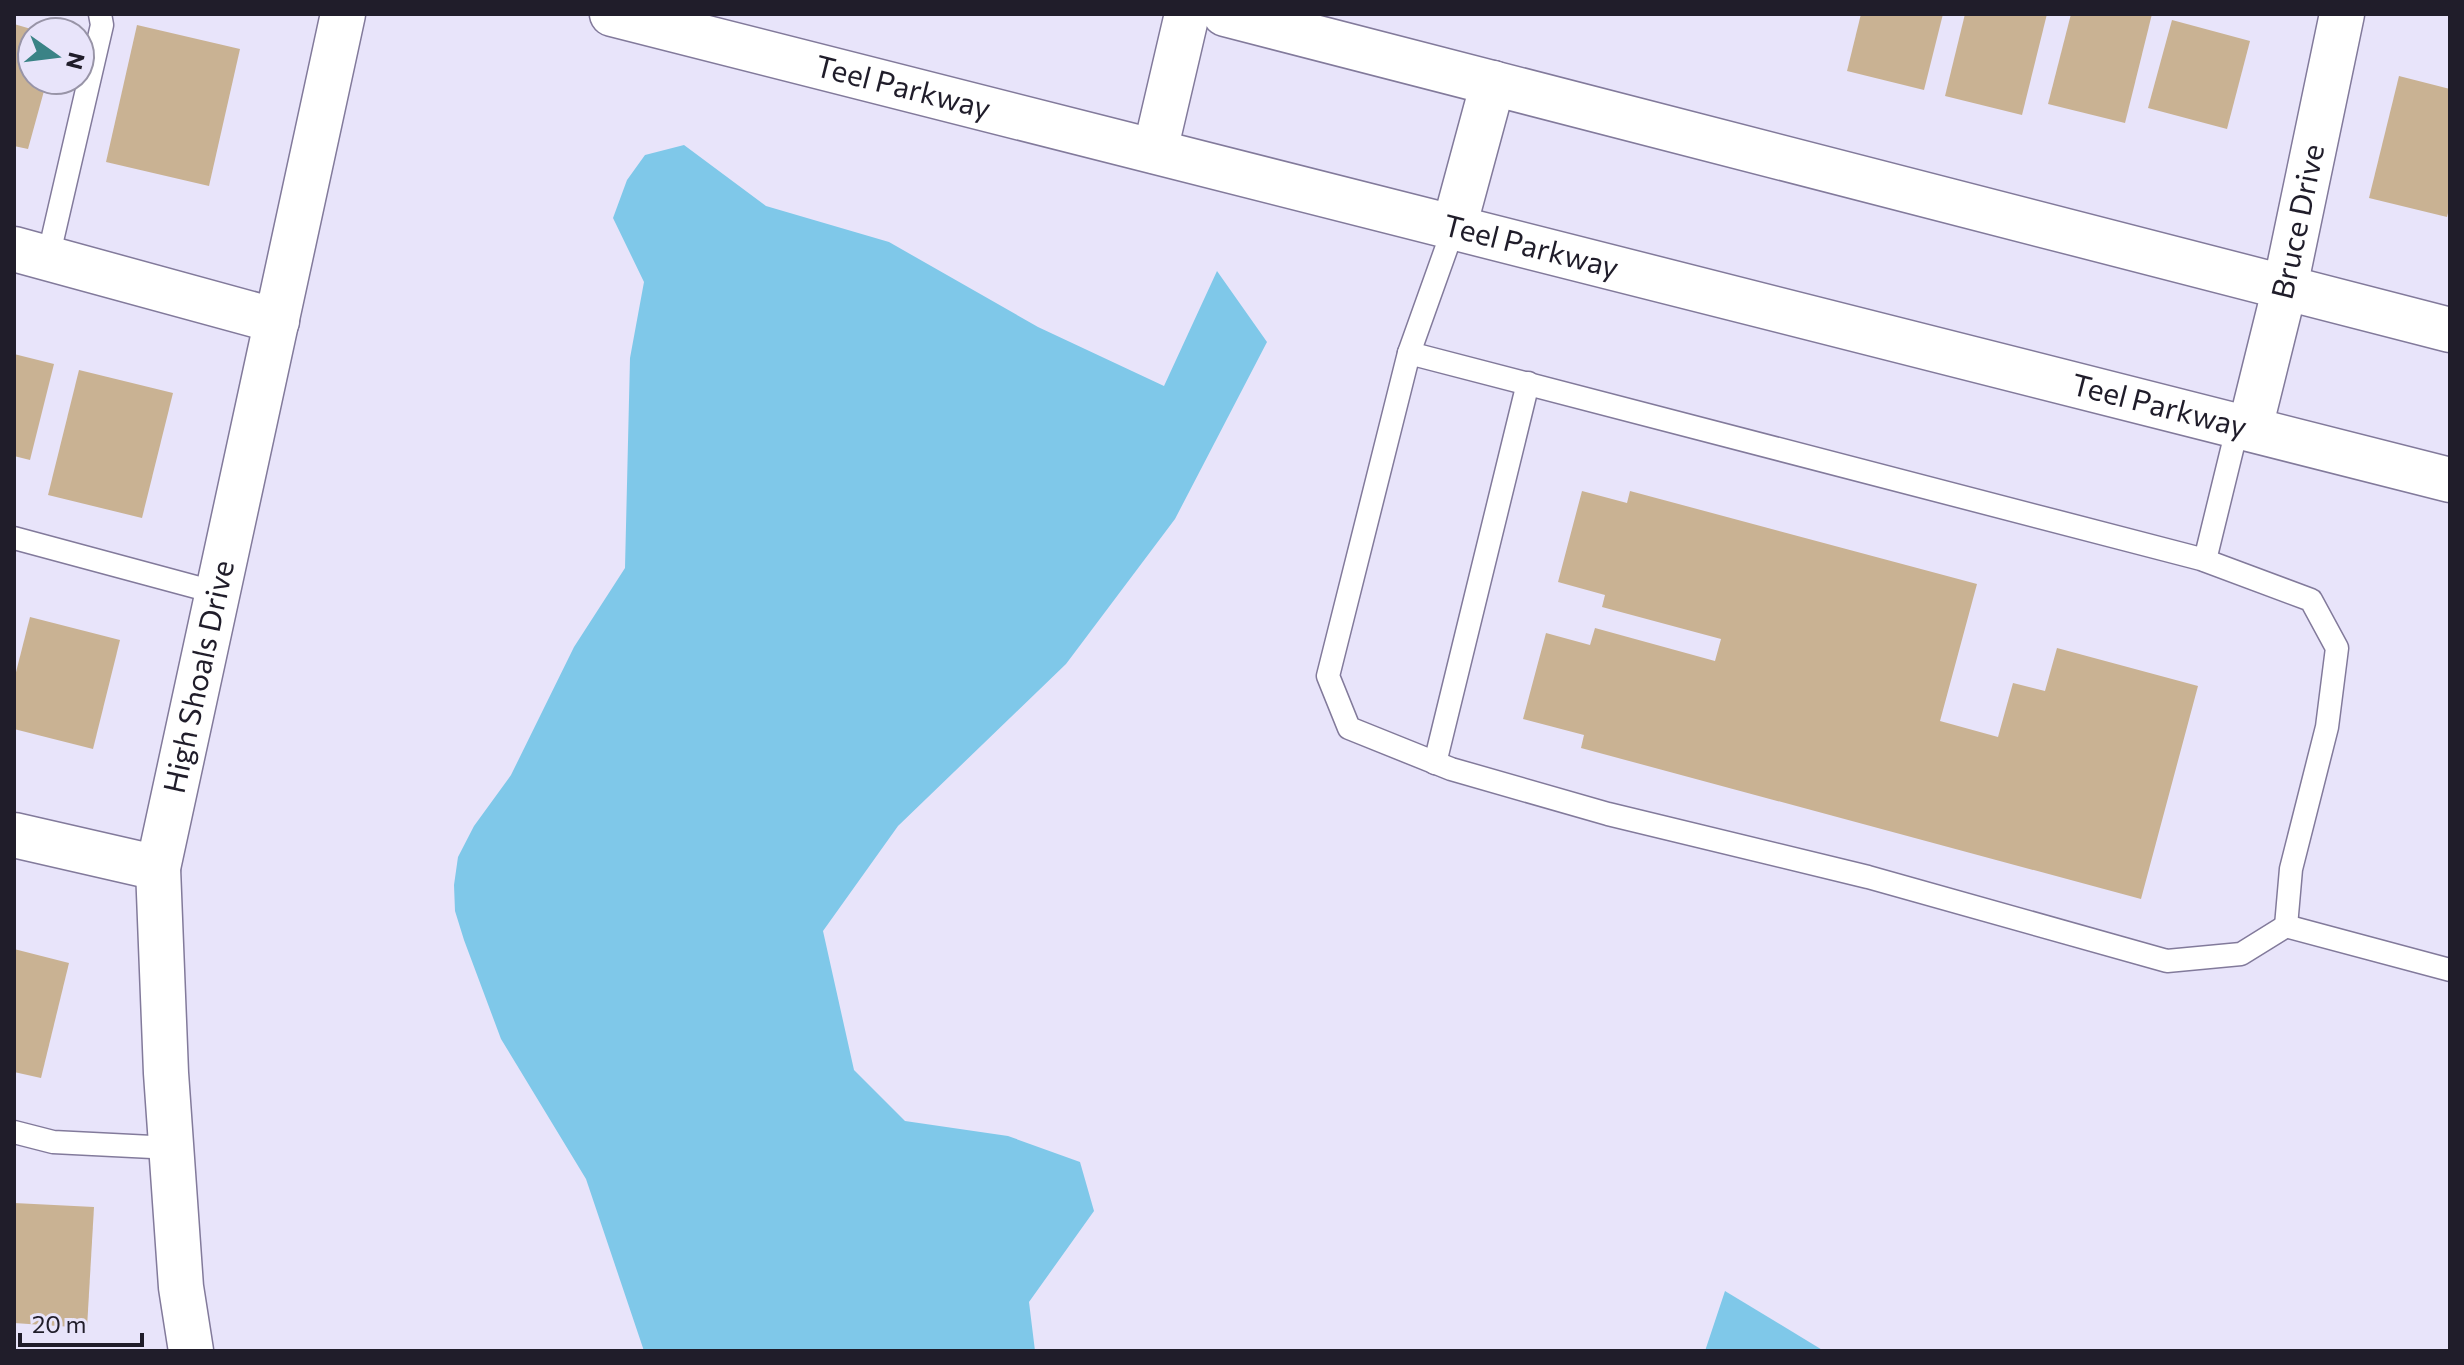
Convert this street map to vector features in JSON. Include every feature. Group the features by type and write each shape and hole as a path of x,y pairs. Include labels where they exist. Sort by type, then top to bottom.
{"main road":[{"name":"High Shoals Drive","path":"191,1351 181,1287 158,868 343,14"},
{"name":"Teel Parkway","path":"612,14 2450,480"},
{"path":"1155,151 1187,14"},
{"path":"1225,14 2450,330"},
{"name":"Bruce Drive","path":"2244,427 2285,287 2342,14"},
{"path":"1454,227 1493,83"},
{"path":"31,254 277,321"},
{"path":"14,835 158,868"}],"lane":[{"path":"31,254 102,25 100,14"},
{"path":"1454,227 1409,353 1328,676 1349,728 1435,763 1608,814 1868,877 2167,961 2241,954 2286,926 2450,970"},
{"path":"1409,353 2205,560 2311,600 2337,648 2327,727 2291,869 2286,926"},
{"path":"1435,763 1528,383"},
{"path":"2205,560 2244,427"},
{"path":"14,538 218,593"},
{"path":"14,1132 53,1142 172,1148"}],"water":[{"path":"684,145 766,206 889,242 1038,327 1164,386 1217,271 1267,342 1175,519 1066,664 898,826 823,931 854,1070 905,1121 1008,1136 1080,1162 1094,1211 1029,1302 1035,1351 644,1351 586,1179 501,1039 455,911 454,885 458,857 474,826 511,775 574,647 625,568 630,358 644,282 613,218 627,180 645,155"},
{"path":"1725,1291 1824,1351 1705,1351"}],"building":[{"path":"1861,14 1943,14 1924,90 1847,71"},
{"path":"1965,14 2047,14 2022,115 1945,96"},
{"path":"2071,14 2152,14 2125,123 2048,104"},
{"path":"2172,20 2250,41 2227,129 2148,108"},
{"path":"14,24 16,96 43,96 28,149 14,146"},
{"path":"137,25 240,49 209,186 106,162"},
{"path":"2399,76 2450,89 2450,205 2447,217 2369,198"},
{"path":"14,354 54,364 30,460 14,456"},
{"path":"79,370 173,393 142,518 48,495"},
{"path":"1582,491 1627,503 1630,491 1977,584 1940,721 1998,737 2013,683 2045,691 2057,648 2198,686 2141,899 1581,748 1584,735 1523,719 1546,633 1590,645 1595,628 1715,661 1721,639 1602,607 1605,595 1558,582"},
{"path":"30,617 120,640 93,749 14,729 14,680"},
{"path":"14,949 69,963 41,1078 14,1072"},
{"path":"14,1203 94,1207 87,1328 14,1323"}]}
